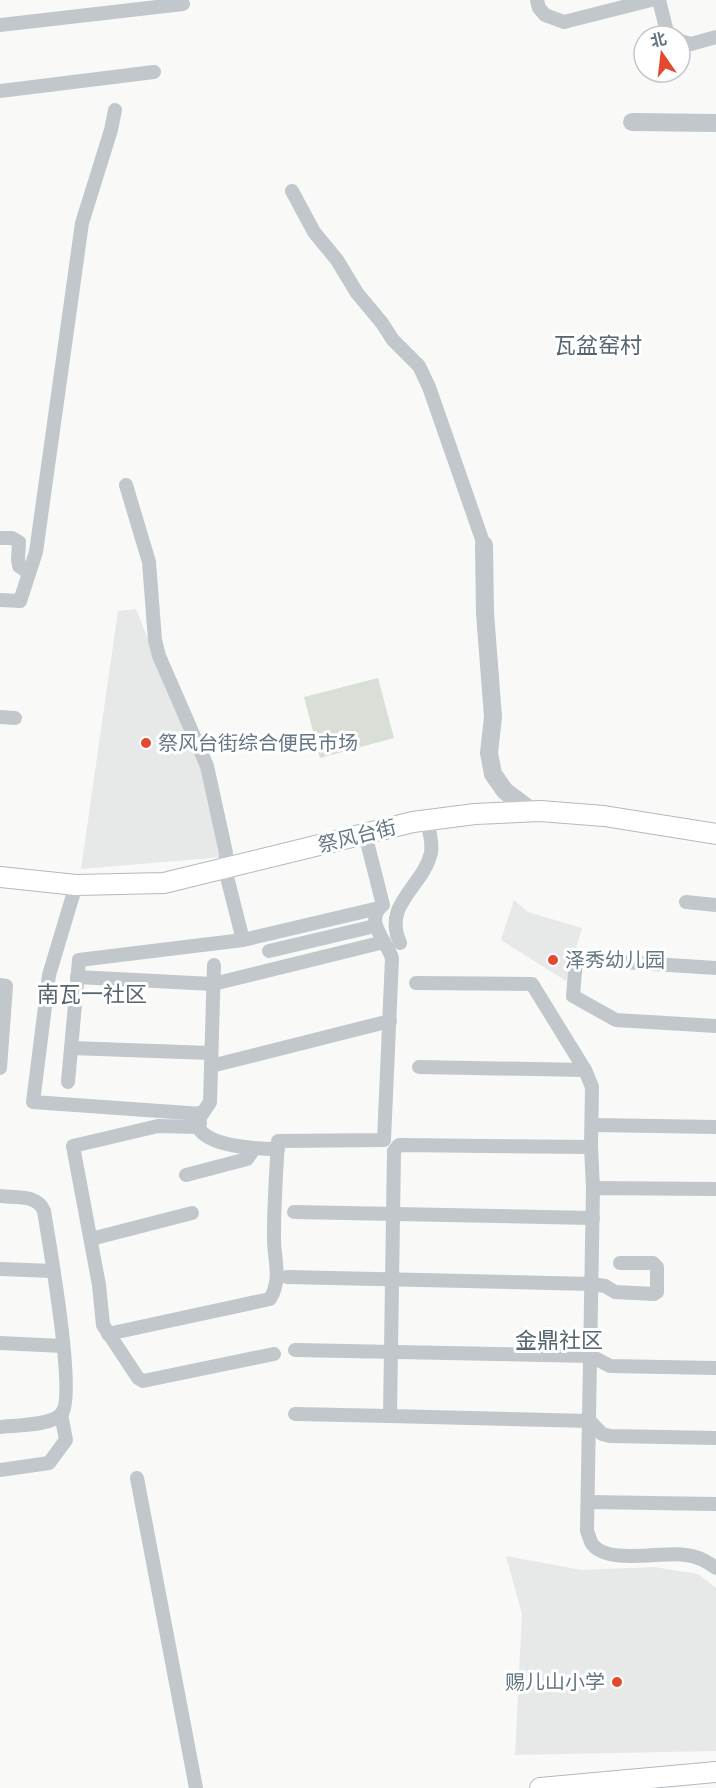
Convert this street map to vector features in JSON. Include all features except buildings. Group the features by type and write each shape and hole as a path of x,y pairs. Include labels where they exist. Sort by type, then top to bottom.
{"main road":[{"name":"祭风台街","path":"0,877 76,885 165,883 427,820 475,814 533,812 604,816 716,834"},
{"path":"540,1788 716,1772"}],"street":[{"path":"537,0 539,8 545,15 564,22 654,0 663,24"},
{"path":"0,26 183,4"},
{"path":"692,44 716,38"},
{"path":"0,91 154,72"},
{"path":"0,600 20,601 36,552 82,223 115,110"},
{"path":"632,122 716,123"},
{"path":"292,191 314,232 337,260 357,293 393,340 418,366 429,387 484,545 485,613 493,717 489,753 493,774 505,790 533,812"},
{"path":"126,484 149,562 155,640 159,656 207,766 226,854 225,869 243,940"},
{"path":"0,538 12,538 19,542 19,566 29,573"},
{"path":"0,717 15,717"},
{"path":"400,942 394,923 397,910 426,867 431,852 427,820"},
{"path":"108,1334 270,1299 277,1281 278,1268 274,1238 278,1142 384,1140 392,958 375,926 375,918 379,908 383,905 365,834"},
{"path":"76,885 49,975 33,1102 199,1120"},
{"path":"686,902 716,905"},
{"path":"68,1082 79,960 243,940 379,908"},
{"path":"268,951 375,926"},
{"path":"77,977 213,984 384,942"},
{"path":"716,968 576,959 573,996 616,1020 716,1026"},
{"path":"214,965 210,1102 199,1120 204,1135 235,1147 278,1149"},
{"path":"416,983 532,984 585,1070 592,1087 591,1148 594,1218 588,1531 593,1545 603,1551 623,1556 685,1554 716,1568"},
{"path":"0,985 6,986 0,1060"},
{"path":"71,1047 211,1060 390,1021"},
{"path":"419,1067 585,1070"},
{"path":"199,1120 158,1126 73,1146 99,1285 101,1319 108,1334 138,1378 143,1381 274,1354"},
{"path":"592,1125 716,1127"},
{"path":"390,1416 394,1151 399,1145 591,1148"},
{"path":"186,1175 248,1159 254,1149"},
{"path":"593,1188 716,1189"},
{"path":"0,1196 34,1199 41,1204 44,1211 67,1384 62,1414 67,1437 49,1463 0,1470"},
{"path":"294,1212 594,1218"},
{"path":"91,1239 192,1214"},
{"path":"287,1277 592,1284 605,1286 615,1292 654,1294 657,1292 657,1267 653,1263 620,1263"},
{"path":"0,1269 53,1271"},
{"path":"0,1343 63,1346"},
{"path":"295,1350 591,1356 610,1366 716,1368"},
{"path":"0,1427 46,1422 62,1414"},
{"path":"295,1414 590,1421 602,1434 610,1436 716,1438"},
{"path":"137,1478 196,1788"},
{"path":"588,1502 716,1504"}],"shaded area":[{"name":"祭风台街综合便民市场","path":"136,609 183,727 203,759 223,857 81,869 118,611"},
{"path":"378,678 394,738 320,758 304,697"},
{"name":"泽秀幼儿园","path":"514,900 528,912 582,928 566,981 501,940"},
{"name":"赐儿山小学","path":"506,1556 581,1570 654,1567 698,1574 716,1588 716,1751 515,1755 522,1614"}],"place":[{"name":"祭风台街综合便民市场","path":"146,743"},
{"name":"泽秀幼儿园","path":"553,960"},
{"name":"赐儿山小学","path":"617,1682"}],"district":[{"name":"瓦盆窑村","path":"598,345"},
{"name":"南瓦一社区","path":"92,994"},
{"name":"金鼎社区","path":"559,1340"}]}
